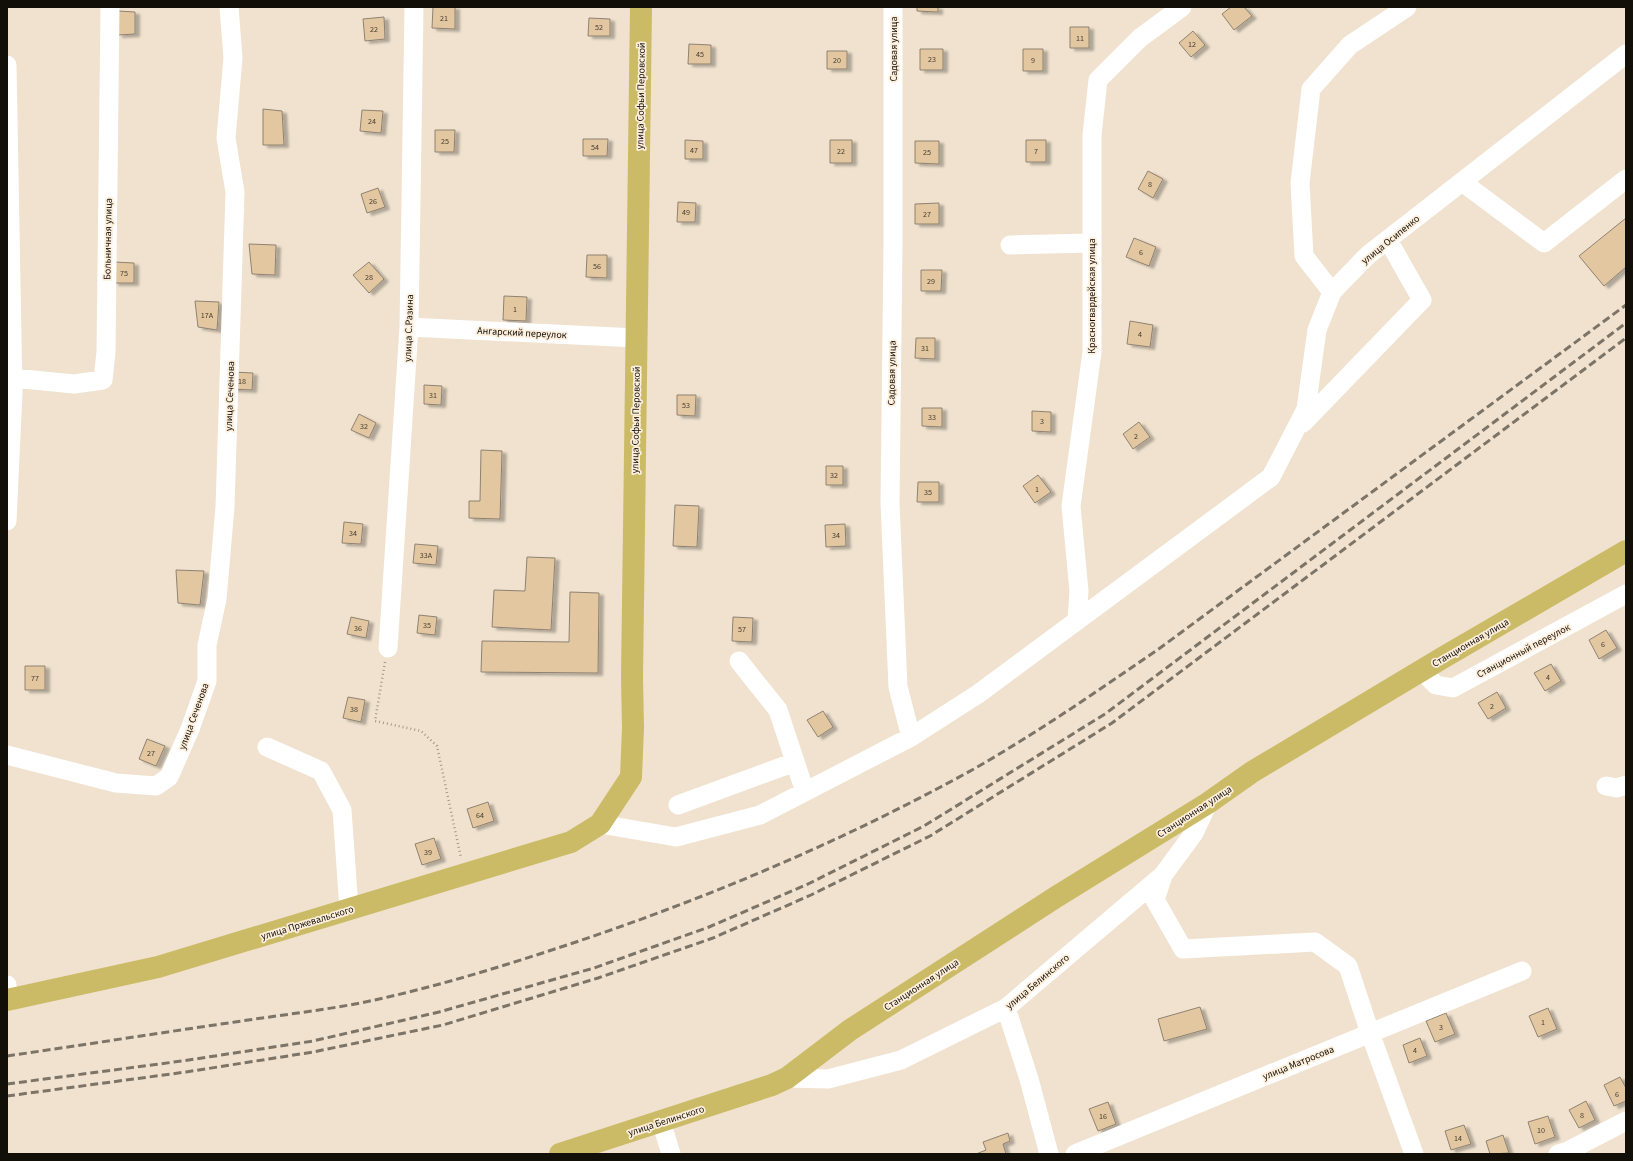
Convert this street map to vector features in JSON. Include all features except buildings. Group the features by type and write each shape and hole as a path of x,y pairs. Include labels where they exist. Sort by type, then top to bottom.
{"main road":[{"name":"улица Софьи Перовской","path":"600,824 631,777 633,728 632,669 641,7"},
{"name":"Станционная улица","path":"779,1082 850,1030 1208,803 1252,772 1421,670 1626,551"},
{"name":"улица Пржевальского","path":"7,995 158,967 572,842 600,824"},
{"name":"улица Белинского","path":"560,1154 779,1082"}],"street":[{"name":"Больничная улица","path":"13,378 74,384 103,380 106,352 110,7"},
{"name":"улица Сеченова","path":"7,755 116,783 156,786 169,777 190,729 207,682 207,646 217,599 225,507 235,192 226,138 233,58 229,7"},
{"name":"улица С.Разина","path":"388,648 408,328 414,7"},
{"name":"Садовая улица","path":"893,7 893,245 890,503 898,687 911,737"},
{"name":"Красногвардейская улица","path":"1077,621 1079,591 1071,506 1092,352 1092,136 1098,80 1140,38 1182,7"},
{"path":"600,824 676,837 760,815 805,792 911,737 978,694 1271,477 1306,409 1318,330 1332,292 1304,256 1300,183 1311,89 1350,45 1407,7"},
{"name":"улица Осипенко","path":"1332,292 1368,255 1626,54"},
{"path":"7,65 13,378 7,521"},
{"path":"1462,182 1544,243 1626,179"},
{"path":"1295,431 1422,300 1388,240"},
{"path":"1010,245 1092,243"},
{"name":"Ангарский переулок","path":"408,328 636,338"},
{"name":"Станционный переулок","path":"1421,670 1436,685 1453,688 1626,594"},
{"path":"739,662 778,710 805,792"},
{"path":"267,747 321,772 342,810 349,909"},
{"path":"678,805 795,762"},
{"path":"1606,786 1617,788 1626,785"},
{"name":"улица Белинского","path":"779,1082 828,1079 901,1060 1006,1008 1163,875 1194,833 1208,803"},
{"path":"1163,875 1155,900 1183,949 1315,942 1348,966 1370,1033 1414,1154"},
{"name":"улица Матросова","path":"1075,1154 1522,971"},
{"path":"1006,1008 1030,1080 1049,1154"},
{"path":"661,1121 671,1154"},
{"path":"1558,1154 1568,1151 1626,1121"}],"path":[{"path":"388,648 375,720 421,731 437,746 465,874"}],"railway":[{"path":"7,1056 331,1008 369,1001 436,985 579,941 680,905 829,842 972,770 1091,695 1160,648 1626,305"},
{"path":"7,1084 182,1061 313,1041 439,1012 594,968 709,927 808,884 924,826 1105,714 1626,323"},
{"path":"7,1096 186,1072 313,1052 443,1025 598,978 713,938 811,895 930,836 1112,723 1626,338"}]}
